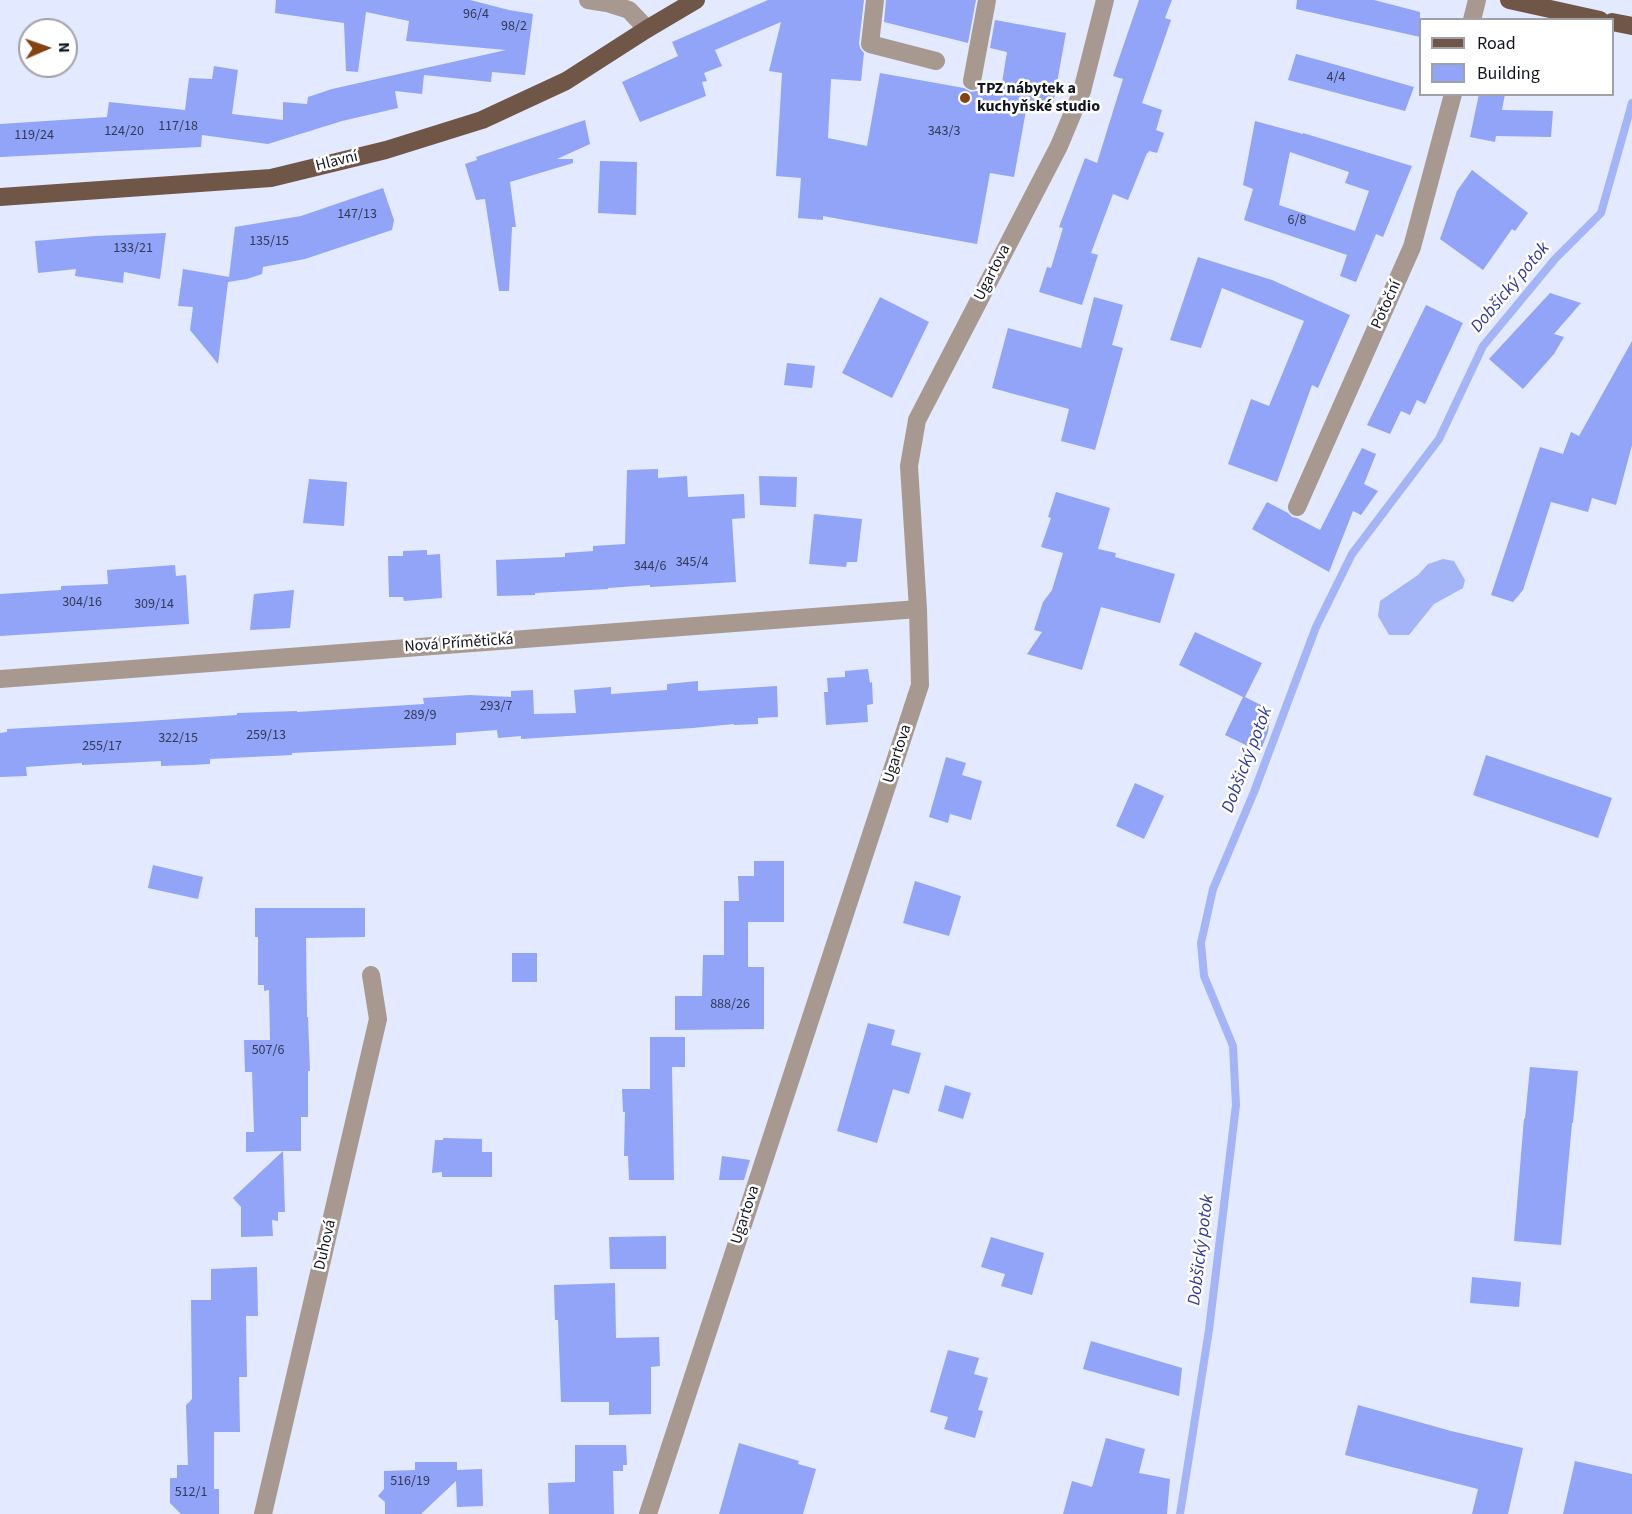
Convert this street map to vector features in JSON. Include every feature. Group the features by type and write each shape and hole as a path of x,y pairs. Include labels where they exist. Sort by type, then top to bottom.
{"main road":[{"name":"Hlavní","path":"0,197 271,178 386,150 482,120 556,86 696,0"},
{"path":"1509,0 1591,18"},
{"path":"1614,22 1632,26"}],"street":[{"path":"588,0 608,3 628,10 647,29"},
{"path":"874,0 870,44 936,61"},
{"path":"972,81 987,0"},
{"name":"Ugartova","path":"648,1514 920,685 918,609 909,466 917,420 1059,146 1082,91 1105,0"},
{"path":"1472,18 1477,0"},
{"name":"Potoční","path":"1297,507 1412,247 1451,96"},
{"name":"Nová Přímětická","path":"0,679 918,609"},
{"name":"Duhová","path":"263,1514 378,1019 371,975"}],"water":[{"path":"1443,559 1454,561 1465,580 1463,588 1434,604 1409,635 1389,635 1378,616 1380,601 1418,575 1428,564"}],"building":[{"path":"276,0 470,0 533,14 525,75 492,72 491,82 424,75 422,94 395,91 398,108 342,121 268,144 202,135 201,147 0,157 0,124 107,117 109,102 185,110 189,78 212,79 214,66 238,70 232,114 283,120 283,102 307,104 308,97 332,89 506,50 406,41 409,21 366,12 358,72 346,71 344,23 275,13"},
{"path":"768,0 864,0 859,43 864,53 861,81 831,79 828,138 867,146 880,73 964,88 971,92 1000,95 1007,52 990,48 995,20 1066,33 1052,110 1027,105 1014,177 990,173 977,244 823,216 823,220 798,218 801,178 776,176 782,73 769,71 781,22 715,50 722,66 704,73 707,81 702,82 706,96 640,122 622,82 678,56 672,42"},
{"path":"886,0 976,0 968,43 884,22"},
{"path":"1139,0 1172,0 1165,18 1171,20 1142,103 1162,110 1156,130 1164,133 1157,153 1149,151 1147,153 1128,200 1113,194 1091,253 1098,255 1082,305 1039,292 1047,267 1051,268 1063,228 1059,227 1085,158 1097,163 1123,79 1113,76"},
{"path":"1297,0 1374,0 1420,12 1419,37 1296,9"},
{"path":"1296,54 1414,87 1405,111 1288,80"},
{"path":"1479,96 1505,96 1502,110 1553,111 1551,137 1496,136 1495,142 1470,137"},
{"path":"585,120 590,144 557,159 573,159 573,163 510,182 516,227 512,227 509,291 499,291 485,199 476,200 465,164 477,160 476,157"},
{"path":"1255,121 1412,166 1383,237 1376,234 1356,282 1340,276 1347,255 1244,220 1253,189 1243,185","holes":["1290,152 1349,172 1345,183 1369,191 1355,231 1279,205"]},
{"path":"600,161 637,162 636,215 598,213"},
{"path":"1472,170 1528,213 1515,231 1512,229 1483,270 1440,239 1457,191"},
{"path":"383,188 394,220 392,230 305,259 263,267 262,274 228,282 218,364 190,330 193,307 178,306 183,269 229,277 235,227 301,216"},
{"path":"166,233 160,279 124,272 123,283 75,276 76,269 38,273 35,241"},
{"path":"1198,257 1272,280 1350,315 1318,388 1312,385 1277,482 1228,464 1251,399 1269,406 1304,321 1222,288 1201,348 1170,340"},
{"path":"1550,293 1581,303 1554,334 1564,337 1554,354 1523,389 1489,359"},
{"path":"880,297 929,322 892,398 842,373"},
{"path":"1094,297 1123,305 1112,345 1123,348 1095,450 1061,441 1069,409 992,388 1008,328 1081,348"},
{"path":"1426,305 1463,323 1425,404 1417,400 1410,415 1401,411 1390,434 1367,425"},
{"path":"1632,341 1632,445 1616,505 1592,498 1588,512 1551,502 1523,590 1513,602 1491,595 1540,447 1563,454 1571,432 1579,436"},
{"path":"787,363 815,366 812,388 784,385"},
{"path":"1362,448 1376,454 1364,484 1378,491 1361,515 1353,511 1329,572 1252,529 1267,502 1320,530"},
{"path":"658,469 658,478 687,476 688,497 744,494 745,518 732,519 736,582 650,587 650,585 497,596 496,560 565,557 565,553 593,551 593,546 625,544 627,470"},
{"path":"759,476 797,477 796,507 760,505"},
{"path":"309,479 347,482 344,526 303,523"},
{"path":"1056,492 1110,508 1098,549 1116,553 1115,557 1175,574 1160,623 1101,607 1082,670 1027,654 1042,632 1034,630 1043,602 1052,590 1063,553 1041,547 1051,518 1048,517"},
{"path":"814,514 862,519 857,562 847,562 846,567 809,564"},
{"path":"427,550 427,555 440,554 442,598 404,601 403,597 389,597 388,556 403,556 403,551"},
{"path":"175,565 176,576 186,575 189,624 0,636 0,594 61,590 61,586 108,584 107,570"},
{"path":"294,590 290,628 250,630 254,594"},
{"path":"1195,632 1262,663 1245,697 1271,710 1268,732 1260,752 1225,735 1243,697 1179,665"},
{"path":"868,669 870,683 872,682 873,704 867,705 868,722 826,725 824,692 828,692 827,678 845,677 845,671"},
{"path":"698,681 698,691 777,686 778,717 758,718 758,724 521,739 521,736 498,738 497,730 456,733 456,745 210,759 210,764 191,765 161,766 161,761 82,765 82,763 26,767 27,776 0,777 0,733 7,732 7,729 237,715 237,713 297,712 424,704 423,698 470,695 511,697 511,691 533,690 534,714 576,713 574,690 611,687 611,694 667,690 667,684"},
{"path":"1486,755 1612,798 1598,838 1473,795"},
{"path":"946,757 966,763 962,775 982,781 971,820 950,814 948,823 929,817"},
{"path":"1135,783 1164,796 1144,839 1116,826"},
{"path":"754,861 784,861 784,922 748,922 748,967 764,967 764,1029 675,1030 675,996 702,996 703,955 724,955 724,901 739,901 738,876 754,876"},
{"path":"153,865 203,877 198,899 148,888"},
{"path":"915,881 961,896 949,936 903,923"},
{"path":"255,908 365,908 365,937 306,938 310,1071 308,1071 308,1117 301,1117 301,1151 246,1152 246,1132 254,1132 252,1072 245,1072 244,1040 270,1040 269,990 264,991 264,985 258,985 258,937 255,937"},
{"path":"512,953 537,953 537,982 512,982"},
{"path":"868,1023 895,1030 891,1045 921,1053 909,1094 893,1089 877,1143 837,1131"},
{"path":"650,1037 685,1037 685,1067 672,1067 674,1180 629,1180 628,1156 624,1156 625,1112 623,1112 622,1089 650,1089"},
{"path":"1530,1067 1578,1071 1561,1245 1514,1241"},
{"path":"945,1085 971,1093 963,1119 938,1111"},
{"path":"443,1138 482,1139 482,1152 492,1152 492,1177 442,1177 442,1172 432,1173 435,1140 443,1140"},
{"path":"283,1151 285,1212 278,1212 278,1221 272,1220 273,1236 241,1237 241,1207 233,1198"},
{"path":"722,1156 750,1160 744,1180 719,1180"},
{"path":"666,1236 666,1269 610,1269 609,1237"},
{"path":"991,1237 1044,1253 1032,1295 1001,1286 1005,1274 981,1267"},
{"path":"257,1267 258,1316 246,1316 247,1377 239,1377 240,1432 214,1432 214,1489 219,1489 219,1514 181,1514 170,1503 170,1478 177,1478 177,1465 188,1465 186,1405 192,1399 191,1300 211,1300 211,1269"},
{"path":"1472,1277 1521,1282 1519,1307 1470,1303"},
{"path":"615,1283 616,1338 659,1337 660,1366 651,1367 651,1414 609,1415 609,1402 561,1402 558,1320 555,1320 554,1285"},
{"path":"1091,1341 1182,1368 1179,1396 1083,1369"},
{"path":"948,1350 979,1358 974,1374 988,1378 978,1410 983,1411 975,1438 944,1429 948,1417 930,1412"},
{"path":"1358,1405 1523,1448 1508,1514 1472,1514 1478,1489 1345,1455"},
{"path":"1106,1438 1145,1449 1139,1473 1170,1479 1167,1514 1063,1514 1072,1481 1092,1487"},
{"path":"739,1443 799,1461 798,1464 816,1469 803,1514 719,1514"},
{"path":"575,1445 626,1445 627,1465 623,1465 623,1471 613,1471 614,1514 549,1514 548,1483 575,1482"},
{"path":"1575,1461 1632,1474 1632,1514 1563,1514"},
{"path":"415,1462 457,1462 457,1470 482,1469 483,1506 457,1507 456,1481 421,1514 385,1514 385,1502 378,1496 384,1489 384,1471 415,1470"}],"waterway":[{"name":"Dobšický potok","path":"1180,1514 1209,1330 1236,1105 1233,1046 1204,976 1201,943 1213,889 1254,792 1316,627 1352,554 1439,439 1483,346 1555,259 1601,213 1632,103"}],"place":[{"name":"TPZ nábytek a kuchyňské studio","path":"965,98"}]}
